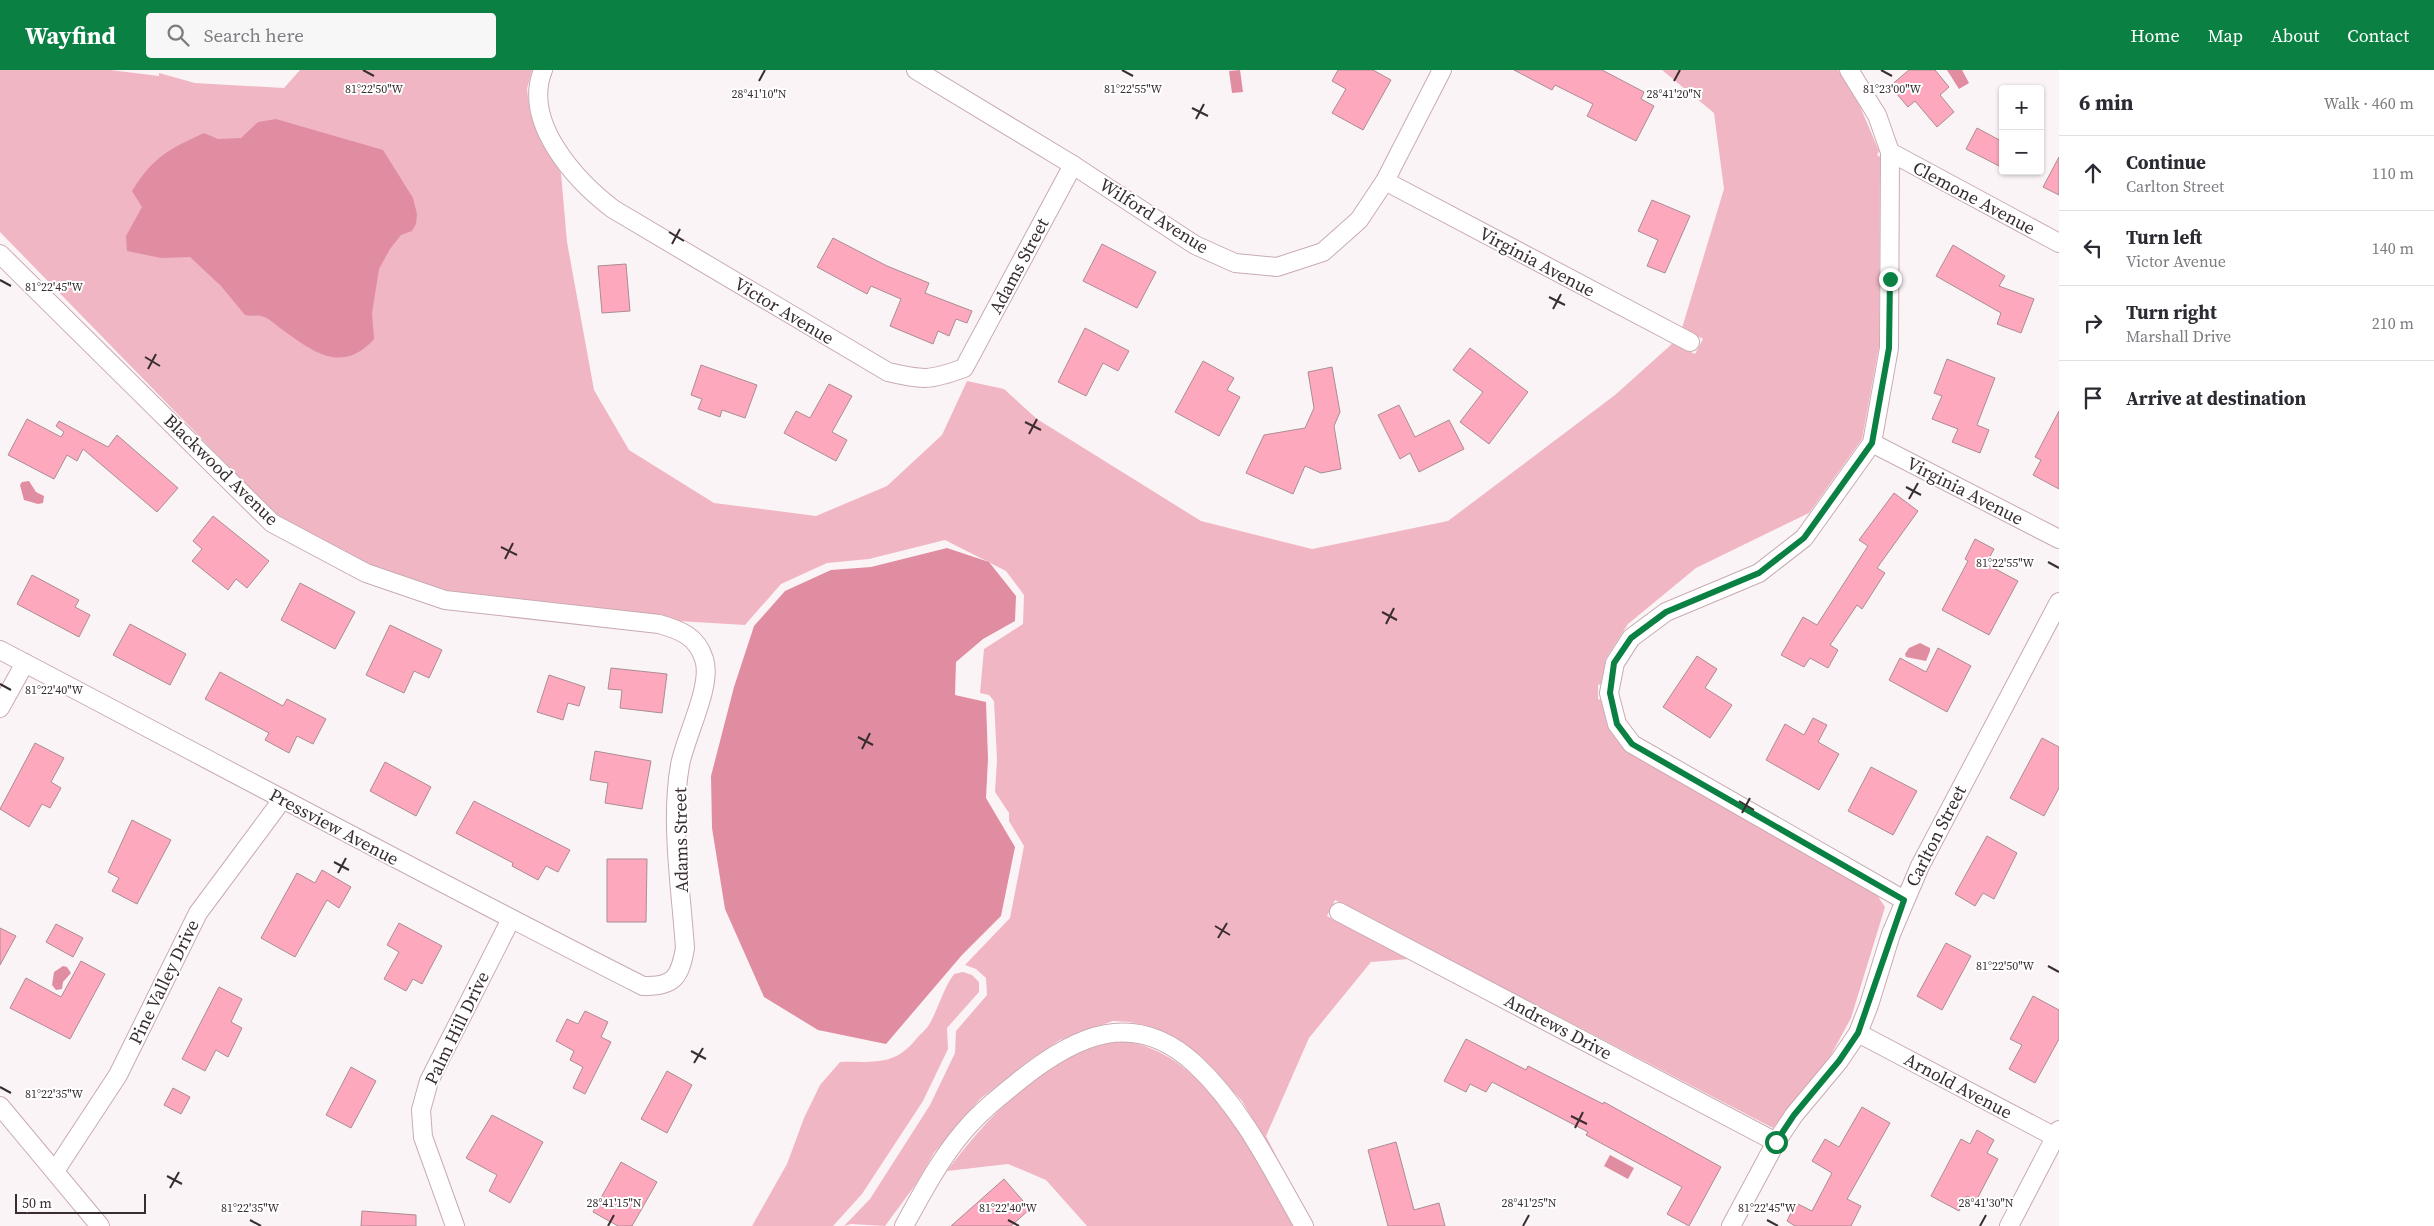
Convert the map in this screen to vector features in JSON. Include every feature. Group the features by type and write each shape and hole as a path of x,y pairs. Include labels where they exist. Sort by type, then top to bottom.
{"street":[{"name":"Victor Avenue","path":"543,70 537,89 540,111 550,138 569,169 590,192 613,209 888,372 919,379 937,378 964,368"},
{"name":"Wilford Avenue","path":"916,70 1073,165 1195,245 1235,263 1277,267 1323,252 1359,220 1385,181 1442,70"},
{"path":"1849,70 1876,115 1890,152 1889,348 1872,443 1804,538 1759,573 1666,612 1631,638 1614,663 1610,693 1617,724 1632,744 1904,900"},
{"name":"Clemone Avenue","path":"1890,152 2059,243"},
{"name":"Adams Street","path":"964,368 1073,165"},
{"name":"Virginia Avenue","path":"1385,181 1690,342"},
{"name":"Blackwood Avenue","path":"0,254 272,523 366,573 445,600 659,624 682,631 696,641"},
{"name":"Virginia Avenue","path":"1872,443 2059,538"},
{"name":"Carlton Street","path":"1731,1226 1776,1142 1794,1115 1839,1061 1858,1033 1904,900 2059,602"},
{"name":"Adams Street","path":"672,982 682,966 685,948 676,807 680,764 706,679 705,660 696,641"},
{"name":"Pressview Avenue","path":"0,650 104,703 282,800 511,920 643,986 659,987 672,982"},
{"path":"0,708 25,663"},
{"name":"Pine Valley Drive","path":"55,1171 118,1075 198,913 282,800"},
{"name":"Andrews Drive","path":"1339,912 1776,1142"},
{"name":"Palm Hill Drive","path":"455,1226 423,1137 421,1110 429,1081 511,920"},
{"path":"904,1226 938,1165 963,1131 986,1106 1037,1066 1066,1048 1102,1034 1122,1032 1144,1035 1162,1042 1194,1063 1201,1070 1233,1105 1304,1226"},
{"name":"Arnold Avenue","path":"1858,1033 2058,1136"},
{"path":"0,1106 100,1226"},
{"path":"2009,1226 2058,1136"}],"shaded area":[{"path":"0,70 110,70 159,76 159,73 195,83 284,88 300,70 532,70 527,89 530,113 542,141 561,173 567,242 594,390 629,450 714,503 816,516 887,486 942,435 967,381 1004,389 1037,419 1201,521 1312,549 1448,521 1615,395 1673,343 1695,354 1703,339 1682,328 1724,189 1714,113 1662,70 1838,70 1859,104 1879,151 1877,155 1880,157 1879,346 1862,439 1809,513 1696,568 1628,624 1606,658 1601,684 1598,685 1598,699 1601,700 1607,725 1628,752 1877,895 1885,907 1851,1018 1831,1055 1773,1128 1335,900 1327,916 1409,959 1371,962 1309,1038 1266,1136 1291,1185 1242,1101 1201,1058 1167,1035 1147,1026 1113,1021 1060,1040 1031,1059 980,1099 934,1153 916,1184 885,1226 851,1224 844,1226 870,1199 930,1105 955,1053 956,1031 987,995 986,978 976,969 965,965 1010,918 1024,846 1009,821 1009,813 995,792 997,760 994,701 989,695 980,693 984,649 1023,624 1024,595 1006,571 945,540 869,559 827,563 781,584 745,625 678,621 659,615 446,591 372,566 272,511 0,232"},
{"path":"1240,70 1243,92 1232,93 1229,71"},
{"path":"1947,70 1962,70 1969,83 1959,89"},
{"path":"276,119 383,150 413,198 417,214 416,224 412,231 401,235 390,249 379,269 372,313 374,339 362,350 351,356 340,358 317,352 266,318 245,315 221,286 190,257 161,258 127,251 126,236 142,207 132,191 155,162 171,149 204,133 218,139 241,138 258,122"},
{"path":"29,481 36,492 44,496 43,503 38,504 24,500 20,485 22,482"},
{"path":"947,548 989,562 1016,596 1015,621 983,639 956,662 955,695 986,702 988,759 986,798 1015,847 1001,916 962,955 886,1044 818,1030 764,997 725,909 712,828 711,776 734,687 754,626 785,591 831,570 871,567"},
{"path":"1920,643 1930,648 1926,661 1906,657 1905,654 1909,648"},
{"path":"63,966 67,967 71,973 63,982 62,989 56,990 52,985 54,972"},
{"path":"963,972 972,975 979,982 979,992 947,1028 948,1049 923,1101 862,1194 833,1226 752,1226 787,1164 804,1118 820,1085 840,1062 873,1062 900,1054 929,1025 954,974"},
{"path":"1123,1041 1154,1050 1181,1065 1205,1087 1226,1112 1245,1141 1294,1226 1087,1226 1046,1180 1008,1164 947,1171 982,1128 1023,1088 1046,1071 1096,1046"},
{"path":"1610,1155 1634,1168 1628,1179 1604,1166"}],"building":[{"path":"1338,70 1373,70 1391,80 1363,130 1332,113 1346,89 1332,81"},
{"path":"1514,70 1602,70 1644,92 1641,99 1654,106 1636,141 1587,116 1593,104 1555,85 1552,90"},
{"path":"1909,70 1935,70 1949,87 1940,95 1954,112 1937,127 1915,101 1908,107 1890,86"},
{"path":"1977,128 1999,140 1999,166 1966,149"},
{"path":"2059,157 2059,195 2043,187"},
{"path":"1652,200 1690,216 1665,273 1647,266 1658,240 1638,231"},
{"path":"833,238 887,266 929,283 925,293 972,311 967,323 956,319 949,336 938,331 933,344 890,326 901,299 871,286 867,294 817,267"},
{"path":"1102,244 1156,272 1137,308 1083,281"},
{"path":"1953,245 2005,276 1999,286 2034,299 2021,333 1997,324 2001,313 1936,276"},
{"path":"626,264 630,311 602,313 598,266"},
{"path":"1085,328 1129,351 1118,371 1103,363 1086,396 1058,382"},
{"path":"1470,348 1528,392 1489,444 1460,422 1483,392 1453,370"},
{"path":"1947,359 1995,378 1977,425 1989,430 1980,453 1952,442 1958,429 1932,419 1942,396 1934,393"},
{"path":"1203,361 1234,378 1227,390 1240,397 1219,436 1175,412"},
{"path":"701,365 757,385 745,418 722,410 720,417 698,409 702,399 691,395"},
{"path":"1332,367 1340,412 1334,426 1341,469 1321,473 1305,466 1293,494 1246,473 1264,435 1305,428 1314,408 1308,372"},
{"path":"829,384 852,396 832,432 847,440 836,461 784,433 796,411 810,418"},
{"path":"1399,405 1415,437 1449,420 1464,449 1419,472 1410,453 1400,459 1378,415"},
{"path":"2059,411 2059,489 2033,475 2041,460 2035,457"},
{"path":"27,419 61,437 64,432 56,426 59,421 108,447 117,435 178,488 157,512 83,449 77,461 67,455 54,479 8,455"},
{"path":"1894,493 1918,511 1877,568 1885,573 1862,609 1857,605 1830,645 1838,650 1828,668 1810,658 1804,667 1781,655 1803,617 1817,625 1868,546 1859,540"},
{"path":"213,516 269,561 247,588 236,579 228,590 192,561 202,549 193,541"},
{"path":"1975,539 1994,549 1986,564 2018,581 1989,635 1942,610 1968,561 1965,559"},
{"path":"32,575 79,600 75,607 90,615 79,637 17,604"},
{"path":"300,583 355,612 335,649 281,620"},
{"path":"130,624 186,654 170,685 113,655"},
{"path":"390,625 442,650 429,678 414,671 404,693 366,675"},
{"path":"1938,648 1971,666 1947,712 1889,680 1900,658 1926,672"},
{"path":"1697,656 1717,669 1705,688 1732,705 1710,738 1663,707"},
{"path":"611,668 667,674 662,713 620,708 622,690 608,689"},
{"path":"220,672 283,706 287,699 326,719 313,744 297,736 289,753 265,740 269,733 205,699"},
{"path":"549,675 585,687 579,706 568,703 563,720 537,712"},
{"path":"1813,718 1827,725 1818,742 1839,754 1819,790 1766,760 1785,724 1804,735"},
{"path":"2042,738 2059,747 2059,788 2044,816 2010,798"},
{"path":"35,743 64,758 51,782 61,788 50,808 42,804 29,827 0,809"},
{"path":"595,751 651,761 642,809 605,803 608,783 590,780"},
{"path":"385,762 431,787 416,816 370,791"},
{"path":"1871,767 1917,791 1893,835 1848,811"},
{"path":"474,801 570,850 558,872 546,866 538,880 512,866 513,863 456,833"},
{"path":"132,820 171,840 137,904 112,891 119,878 108,872"},
{"path":"1987,836 2017,853 1994,899 1983,893 1975,906 1955,894"},
{"path":"607,859 647,859 646,922 607,922"},
{"path":"322,870 351,887 339,908 327,900 295,957 261,938 297,873 315,883"},
{"path":"399,923 442,946 422,984 413,979 406,991 384,979 399,952 387,945"},
{"path":"56,924 83,938 73,957 46,942"},
{"path":"0,928 16,936 0,965"},
{"path":"1946,943 1971,956 1942,1010 1917,996"},
{"path":"81,961 105,974 70,1039 10,1008 26,978 61,997"},
{"path":"219,987 242,999 231,1022 242,1028 228,1057 216,1050 205,1071 182,1059"},
{"path":"2033,996 2059,1010 2059,1039 2035,1083 2009,1069 2022,1045 2010,1039"},
{"path":"585,1011 608,1022 601,1037 611,1042 585,1094 573,1088 583,1067 570,1060 574,1051 556,1041 567,1019 578,1024"},
{"path":"1466,1039 1526,1070 1528,1066 1603,1104 1604,1102 1721,1167 1689,1226 1667,1214 1682,1187 1586,1135 1588,1132 1492,1082 1486,1092 1470,1084 1466,1092 1444,1081"},
{"path":"351,1067 376,1081 351,1128 326,1115"},
{"path":"667,1071 692,1085 667,1133 641,1119"},
{"path":"173,1088 190,1097 181,1114 164,1105"},
{"path":"1862,1107 1890,1123 1847,1199 1861,1206 1851,1226 1795,1226 1787,1221 1796,1203 1812,1211 1832,1173 1812,1161 1825,1139 1839,1147"},
{"path":"492,1115 543,1142 510,1203 489,1191 497,1175 466,1158"},
{"path":"1977,1130 1994,1140 1987,1153 1998,1159 1976,1201 1967,1196 1959,1211 1931,1196 1961,1139 1970,1144"},
{"path":"1396,1142 1414,1210 1439,1203 1445,1226 1388,1226 1368,1150"},
{"path":"621,1162 657,1182 632,1226 618,1226 593,1212"},
{"path":"1004,1179 1030,1209 1011,1226 951,1226"},
{"path":"362,1211 416,1215 416,1226 361,1226"}],"route":[{"path":"1776,1142 1794,1115 1839,1061 1858,1033 1904,900 1632,744 1617,724 1610,693 1614,663 1631,638 1666,612 1759,573 1804,538 1872,443 1889,348 1890,279"}]}
